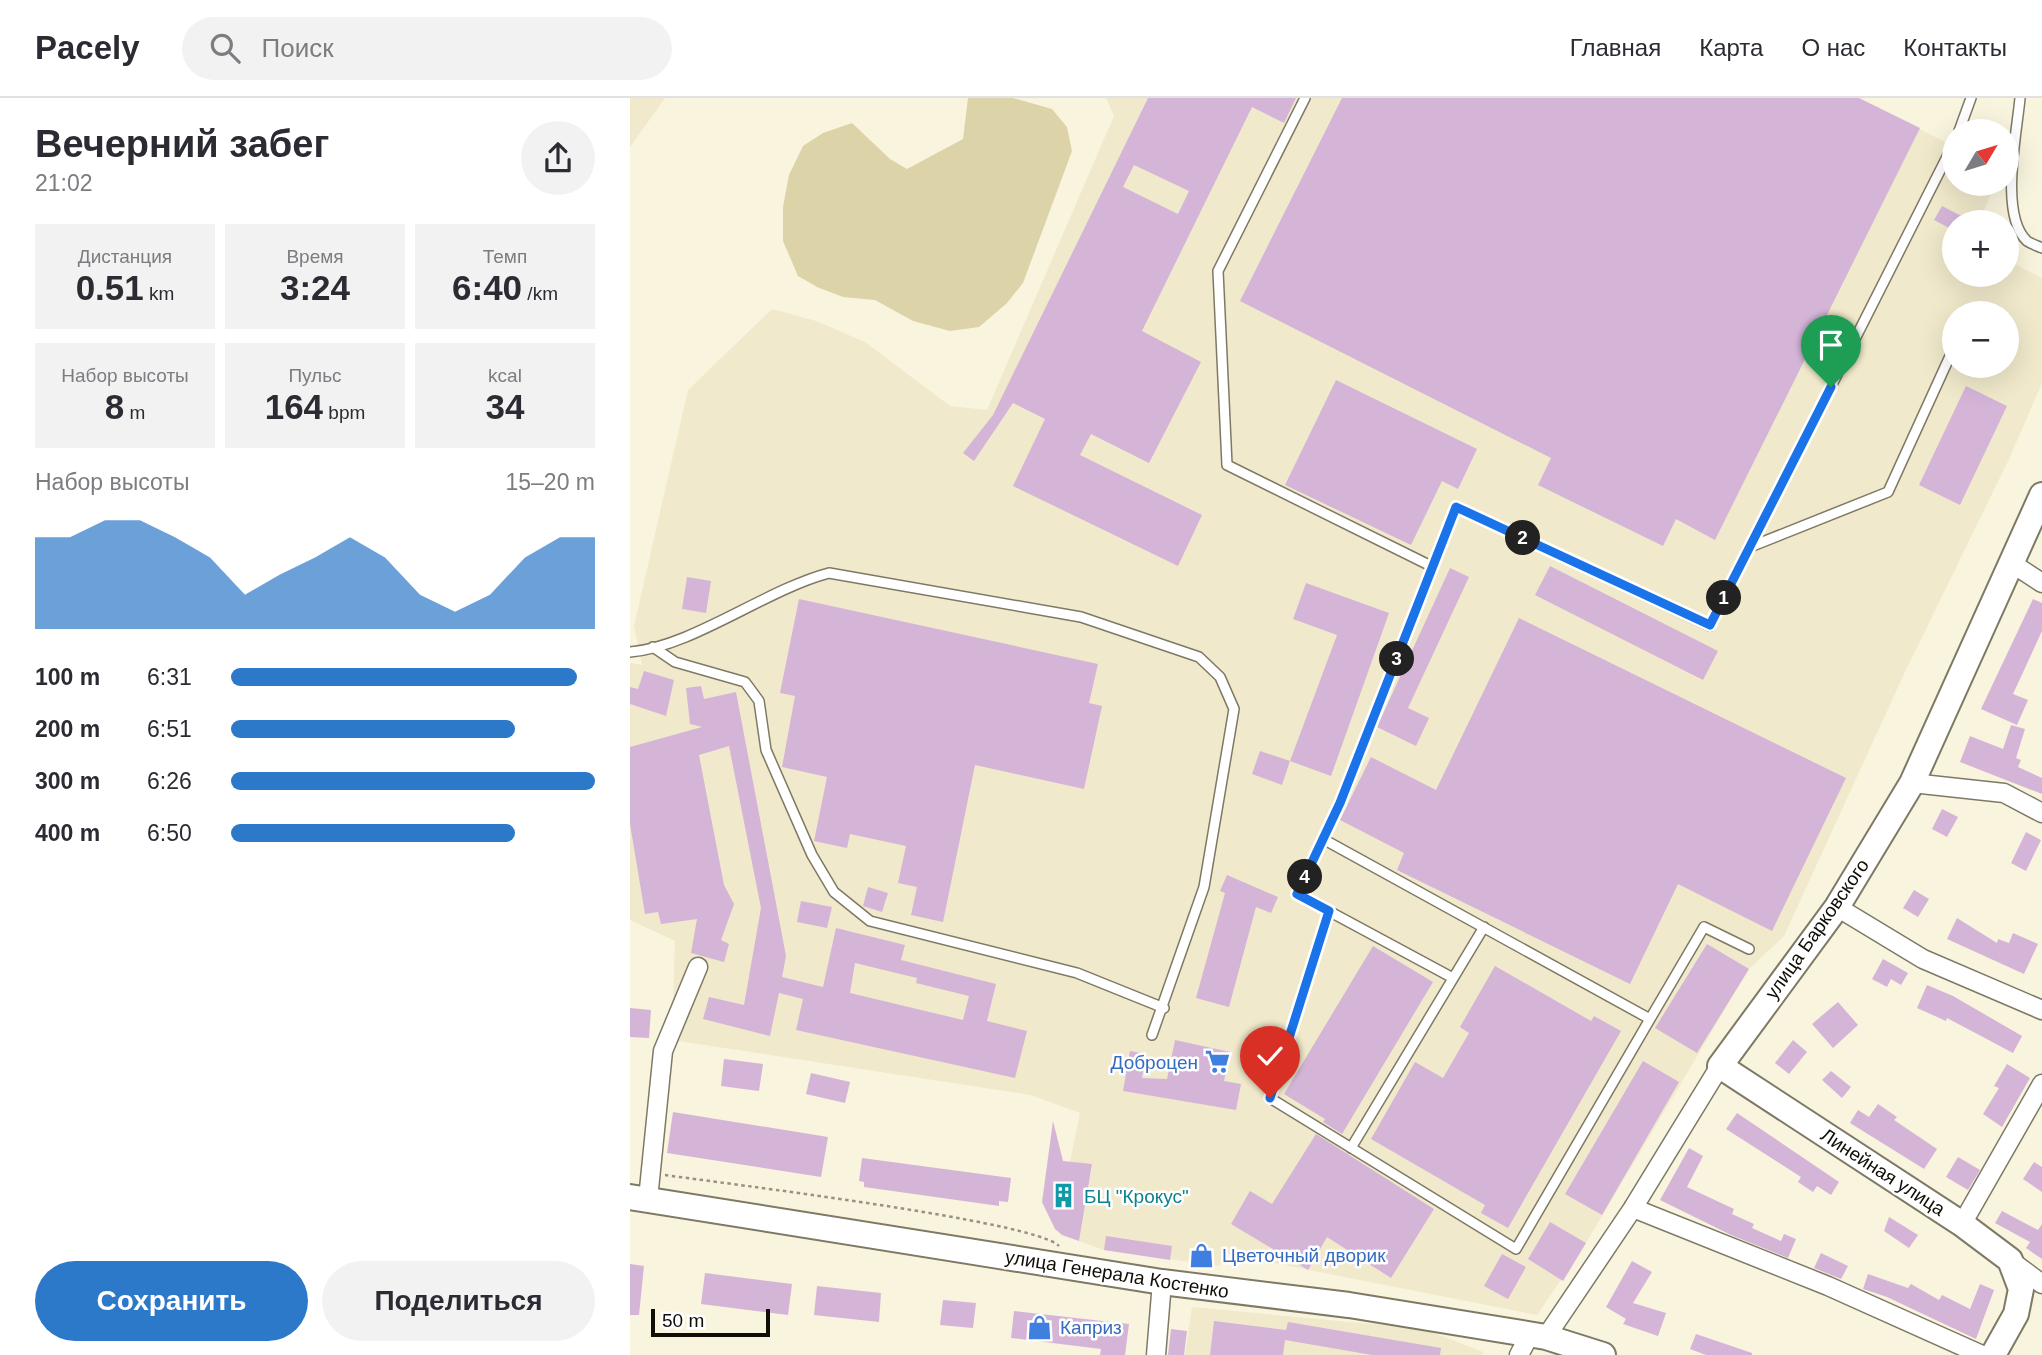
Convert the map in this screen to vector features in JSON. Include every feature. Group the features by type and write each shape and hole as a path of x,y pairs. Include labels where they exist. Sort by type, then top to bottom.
{"main road":[{"name":"улица Барковского","path":"1720,1066 1837,906 1912,783 2042,495"},
{"name":"Линейная улица","path":"1720,1066 1962,1224 2010,1260"},
{"name":"улица Генерала Костенко","path":"639,1198 1162,1283 1349,1306 1603,1355"},
{"path":"1993,1355 2016,1314 2021,1289 2010,1260"}],"street":[{"path":"2013,564 2042,583"},
{"path":"1912,783 2004,793 2042,813"},
{"path":"1837,906 1923,960 2042,1010"},
{"path":"639,1198 651,1172 663,1051 698,967"},
{"name":"улица Барковского","path":"1531,1342 1633,1208 1720,1066"},
{"path":"1962,1224 2042,1084"},
{"path":"1633,1208 1828,1286 1982,1355"},
{"name":"Линейная улица","path":"2010,1260 2042,1284"},
{"path":"1156,1355 1162,1283"}],"lane":[{"path":"1305,98 1218,271 1227,466 1433,567"},
{"path":"1963,119 1971,98"},
{"path":"2020,98 2011,198 2015,221 2021,231 2027,240 2042,248"},
{"path":"1453,978 1297,894 1323,839 1456,507 1710,625 1942,167"},
{"path":"1750,547 1888,492 1942,374"},
{"path":"630,652 653,647 714,623 798,582 829,573 1081,617 1199,657 1220,677 1234,709 1204,887 1164,1008 1152,1035"},
{"path":"653,647 675,662 744,682 752,692 759,701 766,750 812,855 834,892 870,920 1077,973 1164,1008"},
{"path":"1323,839 1650,1019"},
{"path":"1329,911 1270,1098 1516,1249 1704,927 1749,949"},
{"path":"1351,1148 1484,927"}],"path":[{"path":"651,1172 836,1198 1016,1230 1059,1244"}],"shaded area":[{"path":"630,98 665,98 630,147"},
{"path":"968,98 1013,98 1052,109 1067,127 1072,151 1023,283 1006,304 979,327 950,331 913,321 875,300 843,297 798,276 783,241 783,207 789,175 803,146 823,133 852,123 890,159 907,169 963,139"},
{"path":"1106,98 1857,98 1942,140 1942,196 1990,196 1984,210 1942,210 1942,287 2019,287 2019,266 2042,278 2042,383 2009,459 1904,674 1784,936 1749,969 1586,1243 1537,1315 1223,1253 1220,1266 1104,1250 1079,1241 1092,1165 1070,1162 1080,1113 1031,1095 672,1040 675,941 630,920 630,663 642,665 634,626 688,390 772,309 816,321 865,342 950,406 987,410 1114,116"},
{"path":"1192,1307 1424,1329 1483,1352 1482,1355 1185,1355"}],"building":[{"path":"1148,98 1296,98 1284,123 1252,107 1142,331 1201,362 1149,463 1091,434 1080,455 1202,515 1178,566 1013,486 1045,419 1013,403 974,461 963,453 993,415","holes":["1134,165 1189,191 1178,214 1123,187"]},
{"path":"1342,98 1859,98 1920,128 1715,540 1676,519 1663,546 1538,485 1551,458 1240,301"},
{"path":"1942,206 1950,210 1942,210 1942,224 1934,220"},
{"path":"1336,380 1477,449 1458,489 1442,481 1411,545 1285,485"},
{"path":"1966,386 2007,406 1960,505 1919,485"},
{"path":"1550,566 1718,651 1703,680 1535,595"},
{"path":"1450,568 1469,577 1408,708 1429,718 1416,746 1377,727"},
{"path":"687,577 711,581 706,613 682,609"},
{"path":"1306,583 1389,613 1331,776 1290,761 1337,635 1293,619"},
{"path":"799,599 1098,664 1089,703 1102,706 1084,789 975,765 943,922 911,915 917,887 898,883 906,846 850,834 847,848 814,841 827,777 782,767 795,696 780,693"},
{"path":"2033,599 2042,603 2042,631 2013,694 2028,700 2017,725 1981,709"},
{"path":"1519,618 1846,778 1772,931 1678,884 1630,984 1397,870 1404,853 1340,820 1371,757 1436,790"},
{"path":"644,671 674,680 666,716 630,704 630,687 638,689"},
{"path":"701,686 704,699 736,692 786,956 782,977 823,987 836,928 905,945 901,960 996,984 987,1021 1027,1031 1015,1078 796,1030 803,999 779,993 770,1036 703,1019 709,997 744,1005 761,908 729,746 699,755 724,885 734,904 721,940 729,944 724,962 691,953 697,919 661,924 658,912 645,914 630,824 630,747 702,727 690,724 686,688","holes":["855,963 917,978 916,983 969,996 963,1020 850,993"]},
{"path":"2011,725 2025,729 2016,758 2021,760 2018,767 2042,778 2042,794 1960,762 1970,736 2003,749"},
{"path":"1260,751 1290,761 1282,785 1252,774"},
{"path":"1942,809 1958,817 1947,837 1932,829"},
{"path":"2026,832 2041,840 2026,871 2011,863"},
{"path":"1227,875 1278,897 1271,913 1256,907 1229,1007 1196,998 1225,893 1220,891"},
{"path":"868,887 888,893 882,912 863,906"},
{"path":"1914,890 1929,899 1918,917 1903,908"},
{"path":"801,901 832,907 827,928 797,922"},
{"path":"1957,918 1997,943 1998,939 2009,943 2013,933 2038,944 2024,974 1947,939"},
{"path":"1707,944 1749,969 1697,1053 1655,1028"},
{"path":"1373,946 1433,982 1342,1134 1323,1122 1325,1119 1284,1094"},
{"path":"1883,959 1908,973 1901,985 1891,979 1887,987 1872,979"},
{"path":"1495,966 1591,1021 1594,1016 1621,1031 1508,1228 1481,1213 1485,1205 1371,1139 1415,1062 1443,1078 1469,1033 1460,1027"},
{"path":"1927,985 1953,996 2022,1036 2013,1053 1947,1018 1946,1021 1917,1008"},
{"path":"1838,1002 1858,1025 1833,1048 1812,1024"},
{"path":"630,1008 651,1010 649,1038 630,1037"},
{"path":"1175,1040 1230,1052 1224,1081 1241,1084 1236,1110 1123,1091 1130,1051 1146,1054 1142,1078 1167,1079"},
{"path":"1793,1040 1807,1052 1789,1074 1775,1063"},
{"path":"724,1059 763,1064 759,1091 721,1086"},
{"path":"1643,1061 1679,1082 1602,1215 1565,1194"},
{"path":"2007,1064 2030,1078 2002,1127 1983,1114 1999,1088 1994,1086"},
{"path":"1831,1071 1851,1087 1842,1098 1822,1080"},
{"path":"811,1073 850,1082 845,1103 806,1094"},
{"path":"1878,1104 1897,1117 1894,1120 1937,1149 1924,1169 1850,1123 1858,1110 1869,1117"},
{"path":"673,1112 828,1137 821,1177 667,1153"},
{"path":"1737,1113 1839,1182 1831,1195 1817,1186 1813,1192 1798,1182 1801,1177 1726,1129"},
{"name":"БЦ \"Крокус\"","path":"1053,1121 1063,1161 1092,1164 1079,1241 1062,1235 1055,1229 1042,1202"},
{"path":"1316,1134 1434,1209 1391,1278 1327,1237 1308,1270 1231,1224 1250,1191 1272,1204"},
{"path":"1689,1148 1703,1156 1687,1187 1734,1209 1732,1214 1754,1224 1752,1228 1781,1241 1784,1234 1796,1239 1788,1258 1731,1235 1660,1200"},
{"path":"1958,1157 1980,1170 1968,1190 1946,1177"},
{"path":"862,1158 1011,1178 1008,1202 999,1201 999,1206 864,1187 864,1182 859,1181"},
{"path":"2034,1162 2042,1167 2042,1192 2023,1179"},
{"path":"2002,1211 2038,1230 2042,1224 2042,1259 2026,1248 2030,1242 1995,1223"},
{"path":"1889,1217 1918,1235 1909,1248 1884,1231"},
{"path":"1550,1222 1586,1243 1563,1281 1528,1259"},
{"path":"1106,1236 1172,1246 1170,1260 1104,1250"},
{"path":"1821,1253 1848,1266 1841,1279 1814,1268"},
{"path":"1502,1254 1526,1267 1508,1299 1484,1286"},
{"path":"1632,1261 1652,1272 1633,1303 1666,1313 1658,1336 1623,1324 1626,1319 1606,1307"},
{"path":"630,1264 644,1266 639,1315 630,1315"},
{"path":"705,1273 792,1284 788,1315 701,1304"},
{"path":"1868,1274 1908,1288 1911,1284 1939,1300 1942,1295 1970,1309 1980,1284 1994,1290 1976,1339 1887,1297 1863,1289"},
{"path":"817,1286 881,1293 879,1322 814,1315"},
{"path":"943,1300 976,1303 973,1328 940,1325"},
{"path":"1014,1311 1129,1324 1125,1355 1100,1355 1101,1349 1011,1338"},
{"path":"1214,1321 1286,1330 1288,1322 1441,1348 1440,1355 1372,1355 1285,1340 1283,1355 1210,1355"},
{"path":"1171,1329 1187,1331 1184,1355 1168,1355"},
{"path":"1696,1334 1752,1355 1706,1355 1690,1349"}],"place":[{"name":"Доброцен","path":"1218,1062"},
{"name":"БЦ \"Крокус\"","path":"1064,1196"},
{"name":"Цветочный дворик","path":"1202,1255"},
{"name":"Каприз","path":"1040,1327"}],"route":[{"path":"1270,1098 1329,911 1297,894 1340,803 1456,507 1710,625 1831,387"}]}
